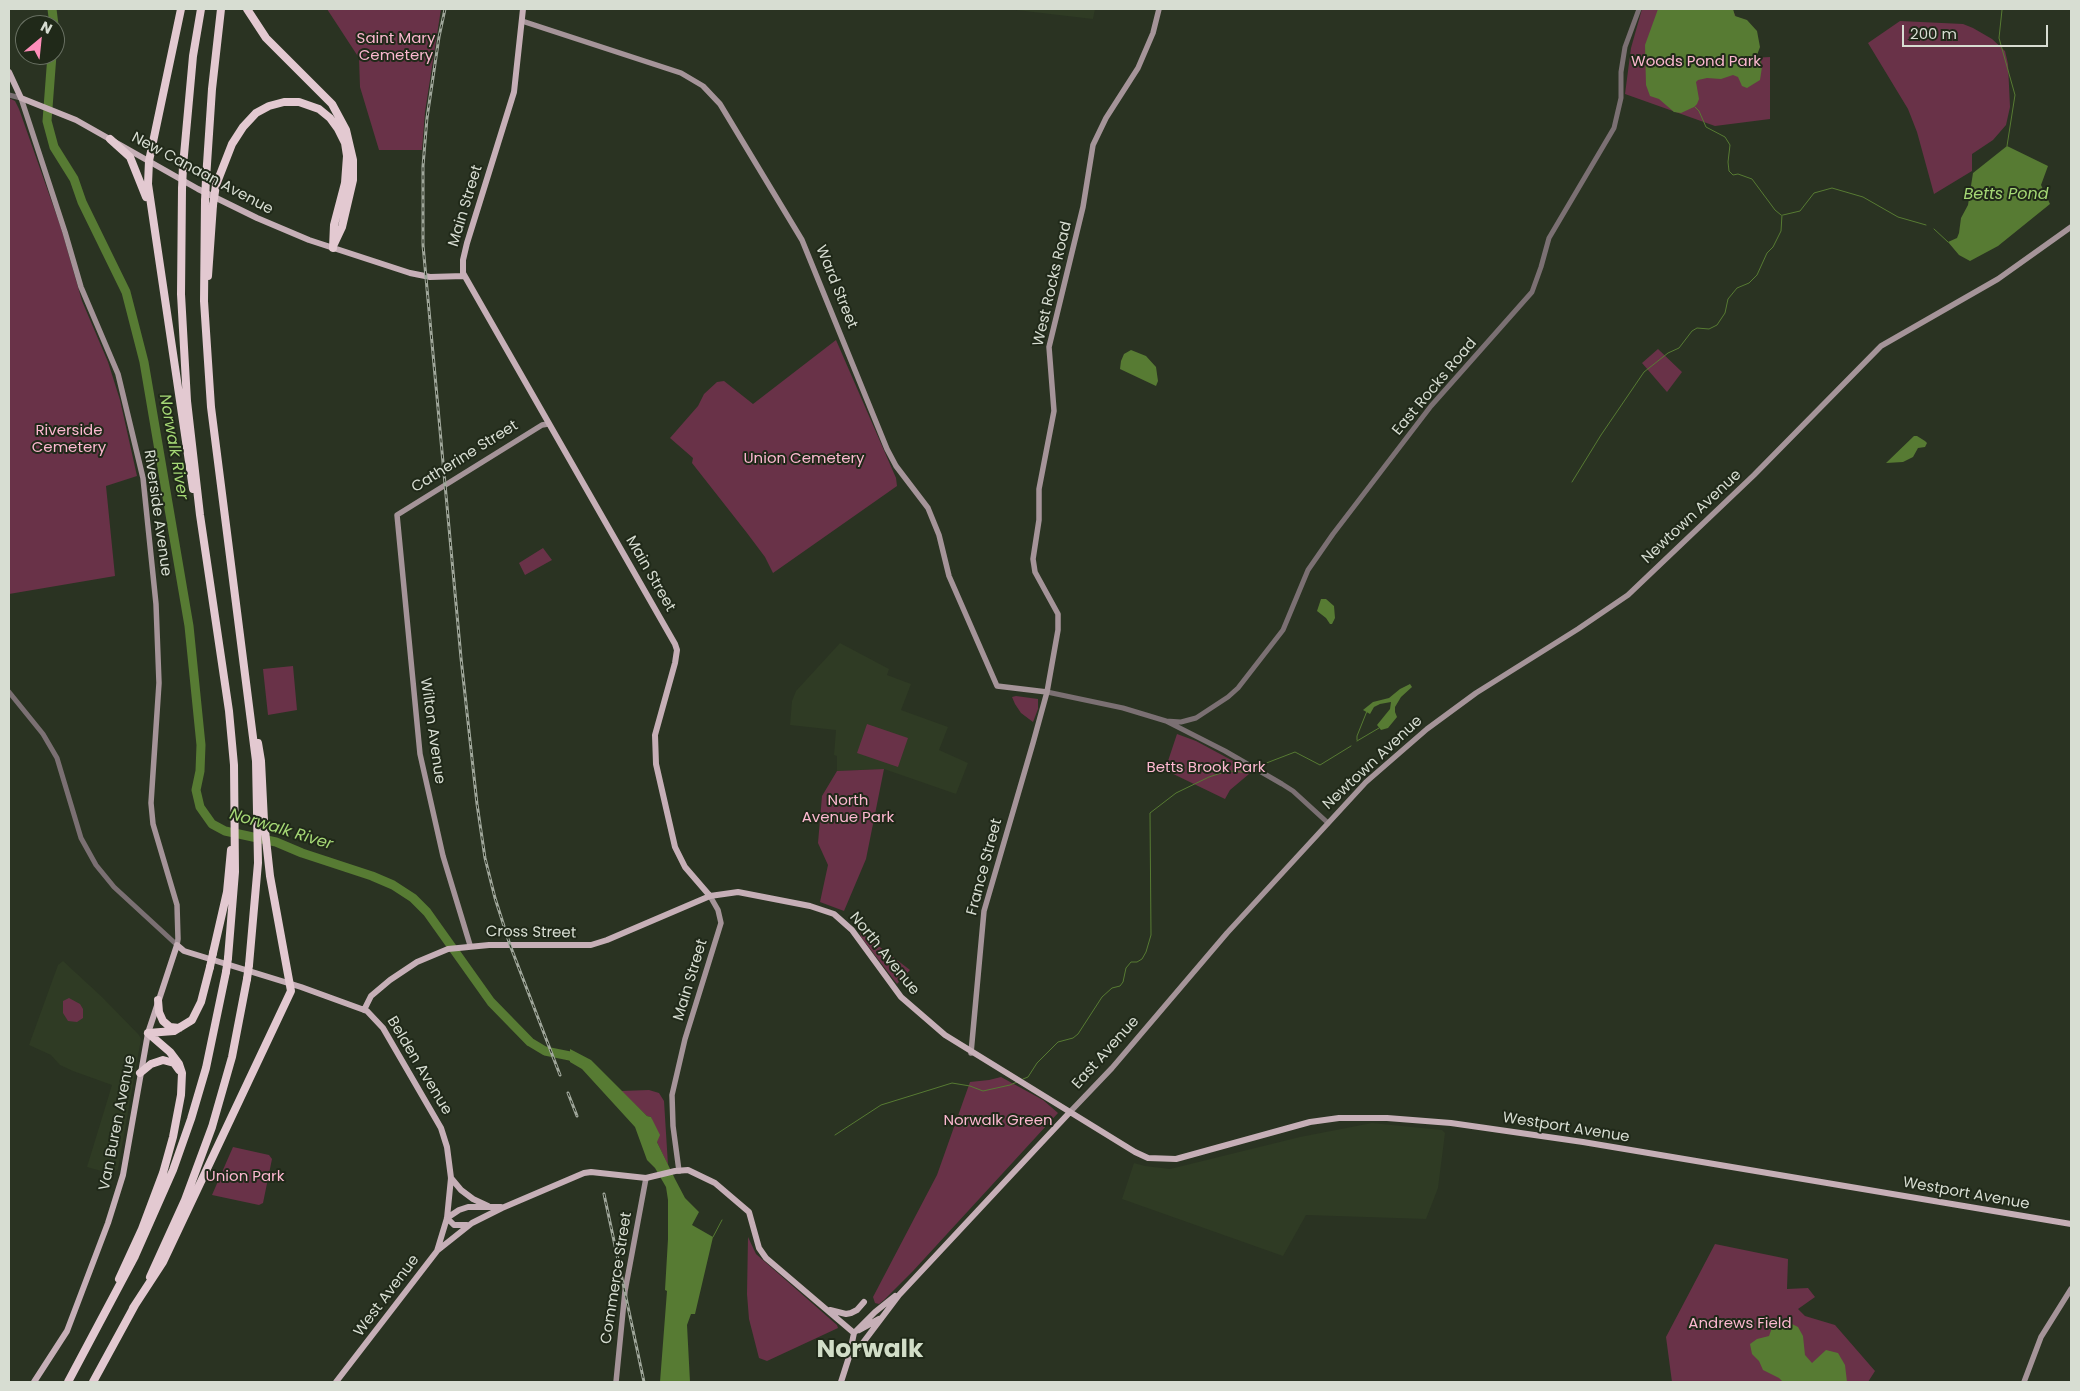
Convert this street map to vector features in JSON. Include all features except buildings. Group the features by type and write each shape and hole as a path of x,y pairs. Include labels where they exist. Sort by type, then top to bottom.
{"highway":[{"path":"181,9 149,161 148,184 190,478 200,515"},
{"path":"68,1382 135,1256 164,1183 186,1136 206,1068 226,972 234,899 233,853 236,803 231,729 200,515 190,428 183,339 181,268 183,166 193,56 201,9"},
{"path":"93,1382 134,1308 158,1272 194,1189 290,996 291,985 268,867 252,724 214,442 208,372 204,301 205,201 212,89 221,9"},
{"path":"247,9 266,38 332,104 348,137 353,160 352,187 342,227 333,248"},
{"path":"204,301 216,185 232,144 243,127 256,114 276,103 307,104 319,110 330,118 345,143 347,156 345,183 334,225 333,248"},
{"path":"110,139 128,155 134,164 143,186 153,223"},
{"path":"194,1189 227,1075 247,979 261,811"},
{"path":"148,1033 171,1032 184,1027 192,1020 198,1010 210,967 233,853"},
{"path":"158,1000 160,1015 165,1023 174,1028 184,1027"},
{"path":"148,1033 174,1056 182,1073 176,1127 164,1183"},
{"path":"140,1073 151,1064 163,1060 174,1063 182,1073"}],"main road":[{"name":"Main Street","path":"523,9 514,92 462,267 464,276 675,644 675,663 656,735 656,764 675,847 685,867 710,896 718,910 721,923 685,1039 672,1095 677,1171"},
{"name":"West Rocks Road","path":"1047,692 1058,630 1058,614 1036,572 1033,559 1039,520 1039,489 1054,411 1049,348 1083,207 1093,145 1106,118 1138,68 1153,34 1159,9"},
{"name":"Ward Street","path":"522,21 681,73 703,86 715,98 728,115 802,240 896,466 928,508 939,535 949,576 997,686 1047,692"},
{"path":"9,72 21,98"},
{"name":"New Canaan Avenue","path":"21,98 61,113 240,211 288,232 416,275 430,277 464,276"},
{"name":"Riverside Avenue","path":"21,98 81,287 118,374 143,478 156,604 159,683 151,803 153,824 177,905 177,945"},
{"name":"Newtown Avenue","path":"1328,823 1366,782 1439,719 1628,595 1754,475 1881,346 1998,279 2071,227"},
{"name":"Catherine Street","path":"397,515 542,425 548,424"},
{"name":"Wilton Avenue","path":"397,515 420,754 443,856 470,945"},
{"name":"France Street","path":"971,1053 984,911 1047,692"},
{"name":"East Avenue","path":"849,1357 862,1344 899,1295 1112,1068 1226,933 1328,823"},
{"name":"North Avenue","path":"710,896 738,892 810,906 834,914 848,926 904,1001 945,1036 1070,1112"},
{"name":"Cross Street","path":"364,1010 371,996 390,980 434,955 461,946 591,945 710,896"},
{"name":"Belden Avenue","path":"177,945 184,951 364,1010 373,1016 383,1028 436,1118 447,1148 451,1178 447,1218"},
{"name":"Van Buren Avenue","path":"34,1382 67,1331 108,1223 123,1174 148,1033 177,945"},
{"name":"Westport Avenue","path":"1070,1112 1148,1158 1176,1159 1310,1122 1339,1118 1388,1118 1452,1123 1583,1142 2071,1224"},
{"path":"437,1251 472,1223 565,1180 586,1173 646,1178 688,1170 716,1182 749,1212 753,1220 759,1248 766,1258 854,1333"},
{"path":"451,1178 460,1190 489,1207"},
{"name":"Commerce Street","path":"616,1382 625,1291 646,1178"},
{"path":"472,1223 454,1225 447,1218 459,1210 489,1207 502,1208"},
{"name":"West Avenue","path":"336,1382 437,1251 447,1218"},
{"path":"2024,1382 2041,1337 2071,1290"},
{"name":"East Avenue","path":"841,1382 854,1333 875,1312 899,1295"},
{"path":"827,1309 839,1313 851,1313 857,1310 864,1302"},
{"name":"East Avenue","path":"854,1333 883,1317"}],"street":[{"name":"East Rocks Road","path":"1166,721 1180,722 1196,718 1228,697 1238,688 1282,630 1308,570 1324,546 1431,406 1532,292 1542,267 1549,238 1614,128 1621,98 1621,72 1625,47 1639,9"},
{"path":"9,95 21,98"},
{"path":"9,692 42,734 57,758 81,838 96,865 114,887 177,945"},
{"path":"1047,692 1123,708 1166,721 1225,751 1293,791 1328,823"}],"shaded area":[{"path":"1008,9 1095,9 1093,19"},
{"path":"840,643 889,669 887,675 911,684 901,710 948,727 939,750 968,763 956,794 884,769 837,771 837,756 834,755 836,730 790,725 792,701 796,691"},
{"path":"63,961 102,997 141,1039 118,1169 112,1174 87,1167 112,1085 60,1065 51,1055 29,1045 58,965"},
{"path":"1372,1123 1442,1130 1445,1133 1438,1188 1426,1219 1306,1215 1283,1256 1122,1199 1134,1163 1170,1169 1300,1137"}],"green space":[{"name":"Saint Mary Cemetery","path":"327,9 441,9 425,112 422,150 379,150 360,87 359,58"},
{"name":"Woods Pond Park","path":"1642,9 1732,9 1736,17 1746,20 1752,58 1770,57 1770,119 1715,126 1625,94 1631,48"},
{"path":"1900,21 1963,24 1992,39 2005,51 2008,64 2010,107 2006,125 1993,140 1972,154 1972,171 1934,194 1917,132 1908,109 1868,43"},
{"name":"Riverside Cemetery","path":"9,98 15,101 19,109 61,228 82,301 108,362 120,400 137,476 106,486 115,576 9,594"},
{"name":"Union Cemetery","path":"836,340 896,478 897,486 773,573 765,557 692,463 693,458 670,438 698,406 704,394 717,382 724,381 753,404"},
{"path":"1658,349 1682,372 1667,392 1642,363"},
{"path":"543,548 552,560 525,575 519,563"},
{"path":"293,666 297,710 268,715 263,669"},
{"path":"1012,697 1038,699 1038,709 1033,722 1021,713 1015,704"},
{"path":"867,724 908,738 898,767 857,753"},
{"name":"Betts Brook Park","path":"1177,734 1196,741 1248,769 1249,774 1230,790 1225,799 1165,770"},
{"name":"North Avenue Park","path":"884,769 866,859 844,911 820,902 828,865 818,843 822,796 837,771"},
{"path":"860,932 910,970 897,984 861,937"},
{"path":"69,998 80,1004 83,1009 83,1018 77,1022 68,1021 63,1013 63,1001"},
{"name":"Norwalk Green","path":"1001,1077 1043,1100 1058,1113 913,1271 884,1300 879,1304 875,1303 873,1297 937,1175 970,1082"},
{"path":"649,1090 659,1093 664,1101 668,1165 657,1142 651,1117 647,1116 621,1091"},
{"name":"Union Park","path":"233,1147 269,1155 272,1159 263,1203 259,1205 212,1195"},
{"path":"748,1237 756,1254 837,1325 838,1328 767,1361 759,1358 749,1319 747,1294"},
{"name":"Andrews Field","path":"1715,1244 1788,1259 1787,1289 1808,1288 1815,1297 1798,1309 1805,1316 1835,1325 1875,1371 1868,1382 1672,1382 1666,1337"}],"water":[{"name":"Woods Pond Park","path":"1658,9 1733,9 1735,16 1747,20 1757,31 1760,47 1757,55 1762,67 1760,80 1747,88 1742,86 1738,77 1733,75 1721,79 1707,78 1698,80 1696,82 1699,99 1697,104 1681,113 1674,112 1659,99 1650,96 1646,85 1645,45"},
{"name":"Betts Pond","path":"2007,146 2048,166 2041,185 2050,204 1998,246 1970,261 1959,255 1948,242 1957,238 1959,233 1961,218 1968,205 1973,173"},
{"path":"1131,350 1146,356 1156,367 1158,381 1156,386 1120,369 1124,354"},
{"path":"1914,436 1927,443 1925,447 1918,448 1913,457 1903,462 1886,463"},
{"path":"1321,599 1326,599 1334,606 1335,618 1332,624 1317,611"},
{"path":"1410,684 1412,687 1401,697 1395,707 1397,717 1388,728 1381,730 1377,725 1390,709 1391,702 1374,707 1370,714 1363,710 1373,702 1389,698"},
{"path":"570,1049 591,1060 647,1116 651,1117 660,1135 657,1142 675,1179 685,1198 699,1212 692,1225 713,1237 695,1314 691,1314 687,1325 690,1382 660,1382 667,1291 665,1290 668,1239 666,1187 655,1168 647,1160 635,1127 582,1069 570,1062"},
{"path":"1774,1322 1783,1324 1788,1322 1798,1327 1803,1336 1805,1355 1812,1363 1826,1350 1838,1353 1845,1365 1847,1382 1783,1382 1763,1370 1759,1361 1752,1354 1750,1344 1757,1339 1769,1336"}],"waterway":[{"name":"Norwalk River","path":"52,9 53,15"},
{"path":"2002,10 1999,38 2015,95 2007,146"},
{"name":"Norwalk River","path":"51,65 47,121 54,147 74,179 82,202 126,292 144,362 189,626 201,745 200,771 196,790 200,807 212,824 225,831 276,842 302,853 372,876 393,885 413,898 427,912 491,1002 530,1042 545,1051 570,1056 580,1061"},
{"path":"1695,107 1699,111 1706,127 1725,137 1730,145 1729,171 1733,175 1738,174 1752,179 1775,210 1781,215"},
{"path":"1783,215 1800,211 1814,193 1832,188 1863,197 1898,217 1926,225"},
{"path":"1572,482 1644,372 1668,353 1679,348 1692,331 1697,328 1709,329 1717,325 1725,313 1728,299 1737,288 1749,283 1757,275 1767,253 1773,247 1781,231 1782,215"},
{"path":"1934,229 1948,242"},
{"path":"1357,740 1367,711"},
{"path":"1357,741 1379,728"},
{"path":"1256,767 1295,752 1320,765 1351,746"},
{"path":"1023,1079 1028,1077 1037,1063 1058,1042 1073,1038 1078,1034 1102,997 1112,988 1120,986 1123,982 1126,968 1131,962 1137,962 1142,959 1146,952 1151,935 1150,813 1176,793 1209,777 1227,771 1243,772 1252,769"},
{"path":"835,1135 881,1105 952,1083 970,1086 983,1091 1017,1082"},
{"path":"713,1237 722,1220"}],"railway":[{"path":"445,9 427,118 423,166 423,245 461,658 477,804 485,858 510,945 560,1075"},
{"path":"568,1093 577,1116"},
{"path":"604,1194 644,1382"}],"district":[{"name":"Norwalk","path":"870,1351"}]}
